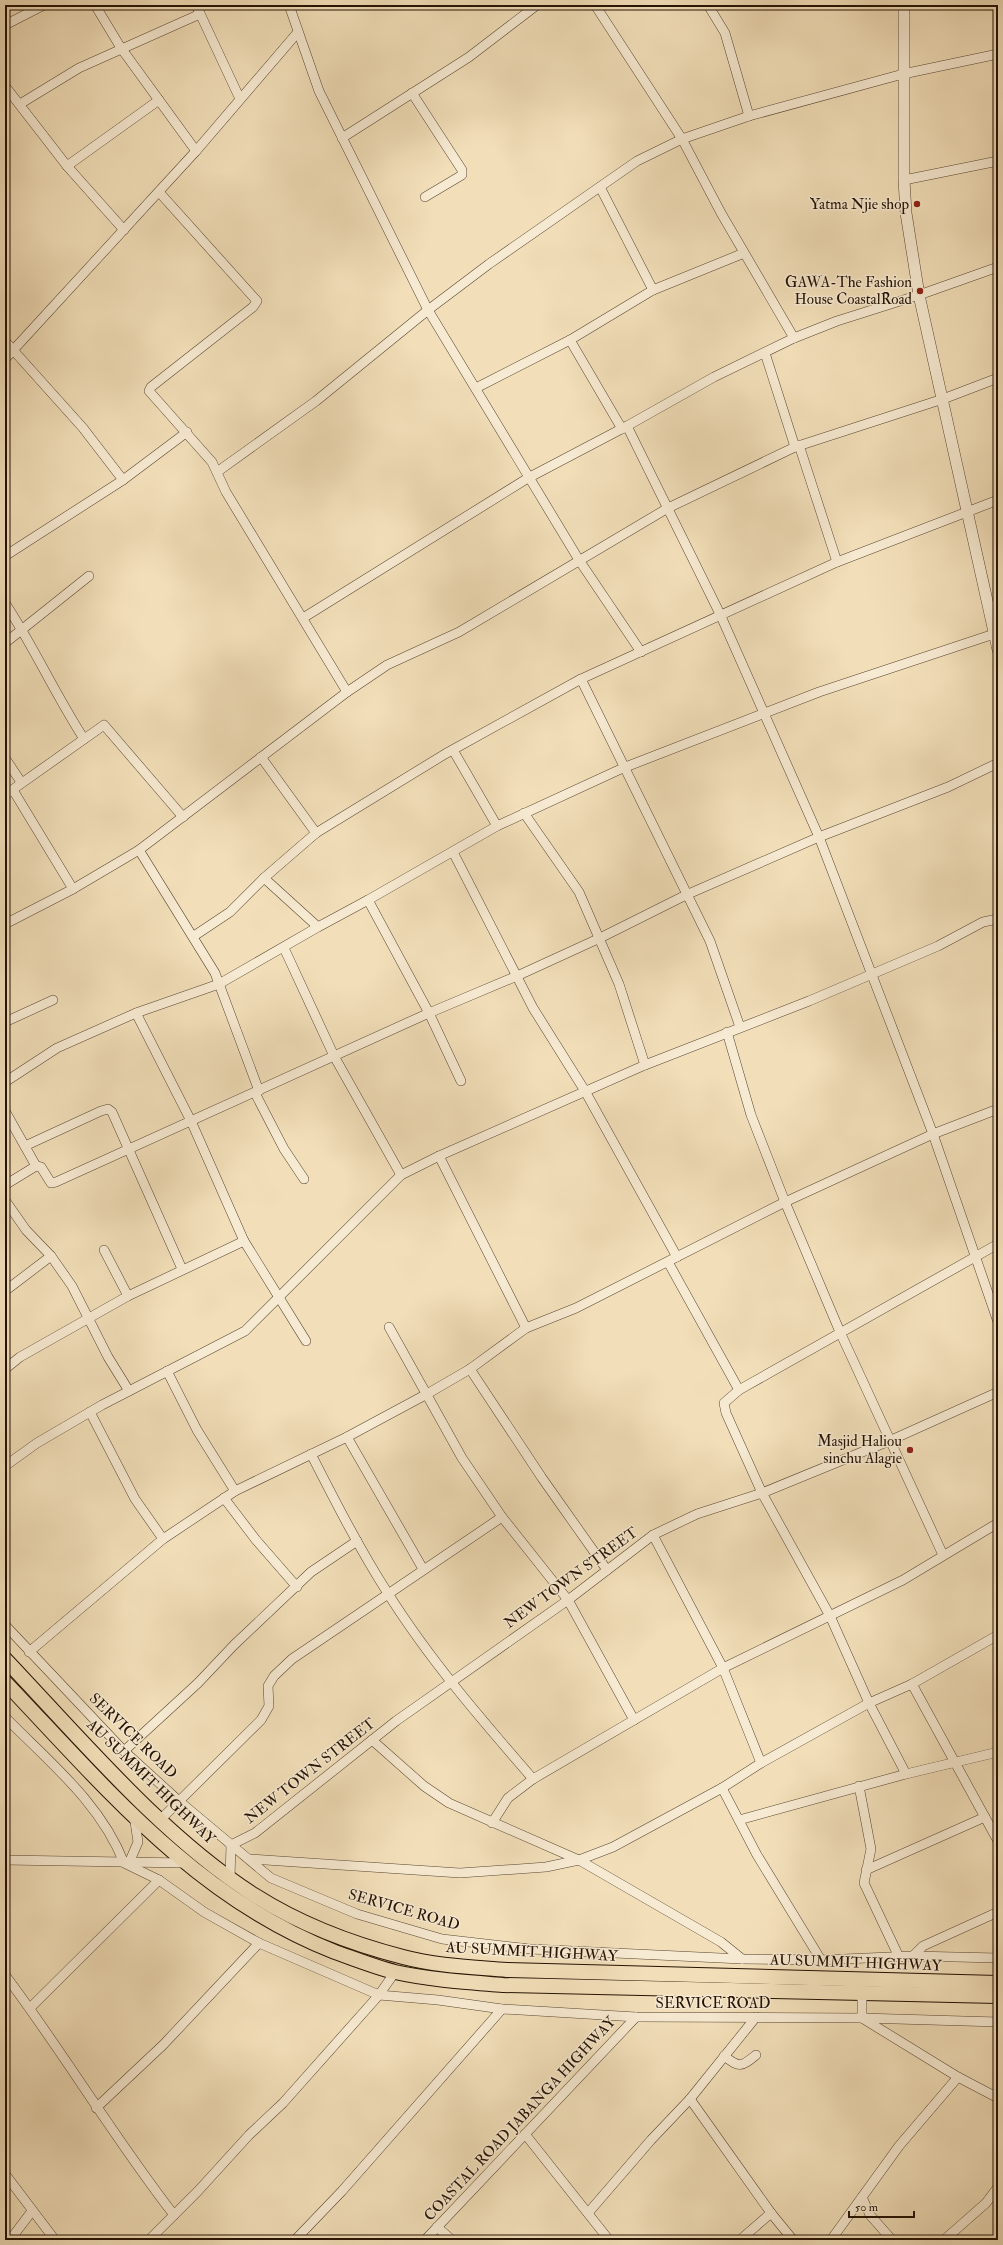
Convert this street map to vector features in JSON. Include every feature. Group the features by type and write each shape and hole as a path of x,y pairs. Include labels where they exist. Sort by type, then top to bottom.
{"main road":[{"name":"AU SUMMIT HIGHWAY","path":"5,1659 110,1770 180,1838 230,1878 280,1910 320,1928 364,1945 404,1958 448,1965 562,1973 998,1983"},
{"name":"AU SUMMIT HIGHWAY","path":"5,1682 133,1814 185,1863 226,1894 273,1924 314,1943 360,1961 395,1972 446,1980 504,1985 998,1996"}],"street":[{"path":"5,25 44,5"},
{"path":"95,5 121,48 196,151"},
{"path":"196,5 240,98"},
{"path":"289,5 319,91 428,310 476,388 528,478 579,560 641,652"},
{"path":"342,138 469,57 537,5"},
{"path":"595,5 682,139 744,254 794,338"},
{"path":"904,5 904,180 906,212 919,295 944,399 998,650"},
{"path":"711,6 725,33 749,116"},
{"path":"20,104 79,68 200,14"},
{"path":"5,358 196,151 298,32"},
{"path":"217,472 316,401 428,310 489,264 637,161 682,139 749,116 903,74 998,54"},
{"path":"5,86 67,166 124,230"},
{"path":"412,93 462,170 462,175 425,197"},
{"path":"67,166 159,100"},
{"path":"904,180 998,161"},
{"path":"600,187 653,290"},
{"path":"159,192 257,301 253,307 151,387 149,391 187,432 212,462 226,492 347,692"},
{"path":"476,388 570,340 653,290 744,254"},
{"path":"303,618 528,478 625,427 714,377 794,338 837,321 919,295 998,267"},
{"path":"570,340 625,427 668,508 720,614 763,714 819,837 873,974 933,1134 977,1256 998,1322"},
{"path":"5,341 83,428 123,480"},
{"path":"765,353 837,562"},
{"path":"5,924 73,889 138,850 347,692 387,665 459,632 668,508 797,446 944,399 998,378"},
{"path":"5,556 123,480 187,432"},
{"path":"194,936 230,912 264,878 316,832 453,750 581,679 720,614 837,562 998,500"},
{"path":"5,643 89,576"},
{"path":"5,603 22,629 61,704 84,739"},
{"path":"5,1082 57,1048 136,1013 219,984 497,826 623,768 879,671 994,634"},
{"path":"581,679 623,768 712,948 740,1027"},
{"path":"5,795 21,782 104,724 183,817"},
{"path":"453,750 497,826"},
{"path":"261,757 316,832"},
{"path":"5,758 21,782"},
{"path":"5,1111 36,1166 41,1167 51,1183 257,1092 429,1013 517,976 600,938 686,895 819,837 948,787 998,764"},
{"path":"13,790 73,889"},
{"path":"524,814 579,892 619,984 645,1065"},
{"path":"138,850 194,936 215,973 257,1092 284,1149 304,1179"},
{"path":"453,852 533,1008 585,1091 677,1256"},
{"path":"264,878 318,927"},
{"path":"368,900 429,1013 461,1081"},
{"path":"5,1466 37,1443 90,1412 167,1370 245,1331 346,1232 401,1175 439,1156 645,1065 740,1027 809,1002 938,946 983,922 998,919"},
{"path":"284,948 334,1056 401,1175"},
{"path":"5,1022 52,1000"},
{"path":"136,1013 191,1121 244,1241 306,1341"},
{"path":"727,1032 751,1115 784,1202 889,1441 943,1555"},
{"path":"25,1146 105,1109 112,1112 182,1270"},
{"path":"29,1652 163,1539 235,1491 347,1437 427,1394 470,1369 526,1328 576,1308 784,1202 933,1134 998,1109"},
{"path":"439,1156 526,1328"},
{"path":"5,1185 36,1166"},
{"path":"5,1200 26,1230 50,1256 72,1286 90,1318 108,1357 129,1391"},
{"path":"5,1368 128,1296 226,1251 244,1241"},
{"path":"906,1774 869,1703 830,1616 762,1493 726,1413 724,1403 739,1390 998,1244"},
{"path":"104,1250 128,1296"},
{"path":"5,1291 50,1256"},
{"path":"668,1262 739,1390"},
{"path":"389,1327 462,1458 502,1517 568,1600 634,1720"},
{"path":"470,1369 542,1478 607,1570"},
{"path":"167,1370 197,1430 235,1491"},
{"name":"NEW TOWN STREET","path":"231,1845 255,1833 372,1740 450,1682 568,1600 653,1535 697,1514 762,1493 889,1441 998,1392"},
{"path":"90,1412 135,1499 163,1539"},
{"path":"347,1437 423,1569"},
{"path":"311,1454 356,1541 388,1593 450,1682 533,1779"},
{"path":"224,1498 256,1540 296,1587"},
{"path":"161,1819 261,1720 269,1706 268,1686 274,1676 292,1659 502,1517"},
{"path":"492,1823 508,1798 533,1779 723,1668 903,1580 998,1523"},
{"path":"653,1535 723,1668 761,1763"},
{"path":"124,1751 198,1683 311,1572 356,1541"},
{"name":"SERVICE ROAD","path":"5,1625 124,1751 179,1801 271,1878 357,1914 442,1939 530,1949 742,1959 821,1960 913,1956 998,1958"},
{"path":"249,1859 460,1873 546,1867 579,1860 613,1847 722,1788 761,1763 869,1703 912,1684 998,1636"},
{"path":"912,1684 957,1763 998,1841"},
{"path":"5,1717 97,1812 115,1841 126,1863"},
{"path":"372,1740 424,1786 449,1803 579,1860 721,1942 742,1959"},
{"path":"739,1820 860,1786 998,1752"},
{"path":"860,1786 871,1849 864,1883 899,1957"},
{"path":"722,1788 756,1856 821,1960"},
{"path":"126,1863 138,1842 133,1814"},
{"path":"866,1870 985,1817"},
{"path":"230,1878 231,1845"},
{"path":"5,1860 185,1863"},
{"name":"SERVICE ROAD","path":"126,1863 160,1880 204,1912 259,1944 379,1995 438,2000 502,2008 636,2017 862,2018 998,2022"},
{"path":"30,2008 160,1880"},
{"path":"913,1956 923,1946 998,1912"},
{"path":"96,2108 163,2044 259,1944"},
{"path":"149,2240 249,2135 283,2103 379,1995 395,1972"},
{"path":"5,1975 30,2008 96,2108 174,2215"},
{"path":"862,1993 862,2018 958,2077 998,2098"},
{"path":"295,2240 342,2191 502,2008"},
{"name":"COASTAL ROAD JABANGA HIGHWAY","path":"425,2240 636,2017"},
{"path":"588,2213 651,2140 690,2099 756,2017"},
{"path":"724,2056 740,2065 744,2065 756,2055"},
{"path":"831,2240 899,2146 958,2077"},
{"path":"690,2099 771,2213 793,2240"},
{"path":"525,2134 609,2240"},
{"path":"5,2174 55,2240"},
{"path":"944,2240 986,2203 998,2187"},
{"path":"862,2197 870,2215 892,2240"},
{"path":"10,2240 32,2211"},
{"path":"740,2240 771,2213"},
{"path":"437,2227 452,2240"}],"place":[{"name":"Yatma Njie shop","path":"917,204"},
{"name":"GAWA-The Fashion House CoastalRoad","path":"920,291"},
{"name":"Masjid Haliou sinchu Alagie","path":"910,1450"}]}
